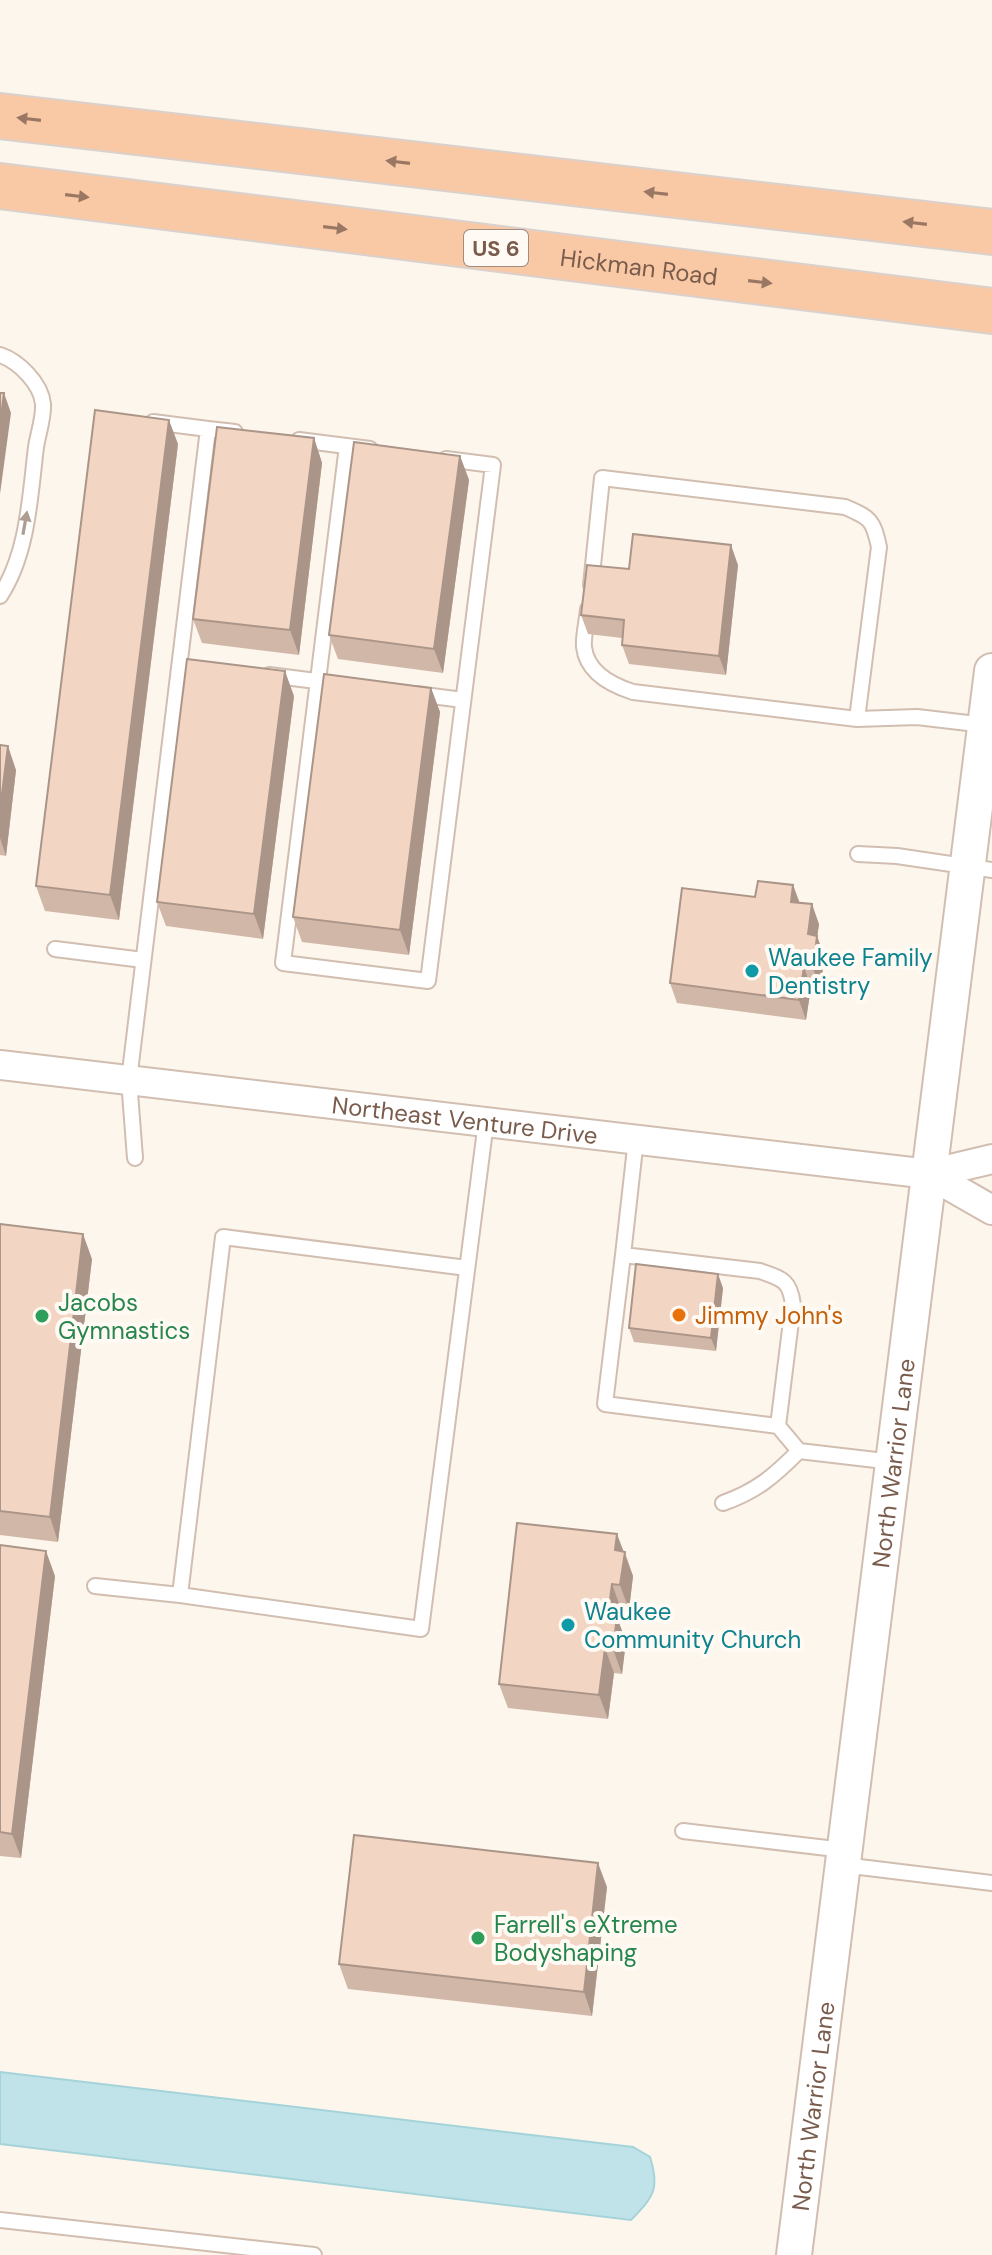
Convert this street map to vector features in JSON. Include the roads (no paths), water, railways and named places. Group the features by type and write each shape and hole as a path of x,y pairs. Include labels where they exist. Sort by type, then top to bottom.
{"highway":[{"path":"0,116 992,232"},
{"name":"Hickman Road","path":"0,186 992,311"}],"street":[{"name":"North Warrior Lane","path":"794,2255 929,1174 980,868 985,725 992,671"},
{"name":"Northeast Venture Drive","path":"0,1065 929,1174"},
{"path":"929,1174 992,1159"},
{"path":"929,1174 992,1210"}],"lane":[{"path":"0,355 14,360 32,379 43,402 25,532 9,583 0,596"},
{"path":"135,420 254,434"},
{"path":"135,1158 129,1080 143,960 187,666 208,429"},
{"path":"285,438 391,452"},
{"path":"347,446 325,682 283,963 428,981 493,465 435,457"},
{"path":"857,719 879,547 874,528 865,516 845,507 602,478 584,649 593,669 612,686 633,692 857,719 917,717 985,725"},
{"path":"256,674 325,682"},
{"path":"405,692 463,700"},
{"path":"858,854 897,856 980,868"},
{"path":"55,949 143,960"},
{"path":"95,1586 421,1629 486,1122"},
{"path":"636,1139 605,1404 778,1426 799,1451 893,1462"},
{"path":"180,1595 223,1237 467,1268"},
{"path":"623,1255 760,1271 780,1278 791,1289 793,1305 778,1426"},
{"path":"723,1503 746,1495 772,1478 799,1451"},
{"path":"683,1831 992,1883"},
{"path":"0,2220 314,2255"}],"water":[{"path":"0,2072 633,2147 650,2157 653,2192 631,2220 0,2144"}],"place":[{"name":"Waukee Family Dentistry","path":"752,971"},
{"name":"Jimmy John's","path":"679,1315"},
{"name":"Jacobs Gymnastics","path":"42,1316"},
{"name":"Waukee Community Church","path":"568,1625"},
{"name":"Farrell's eXtreme Bodyshaping","path":"478,1938"}]}
